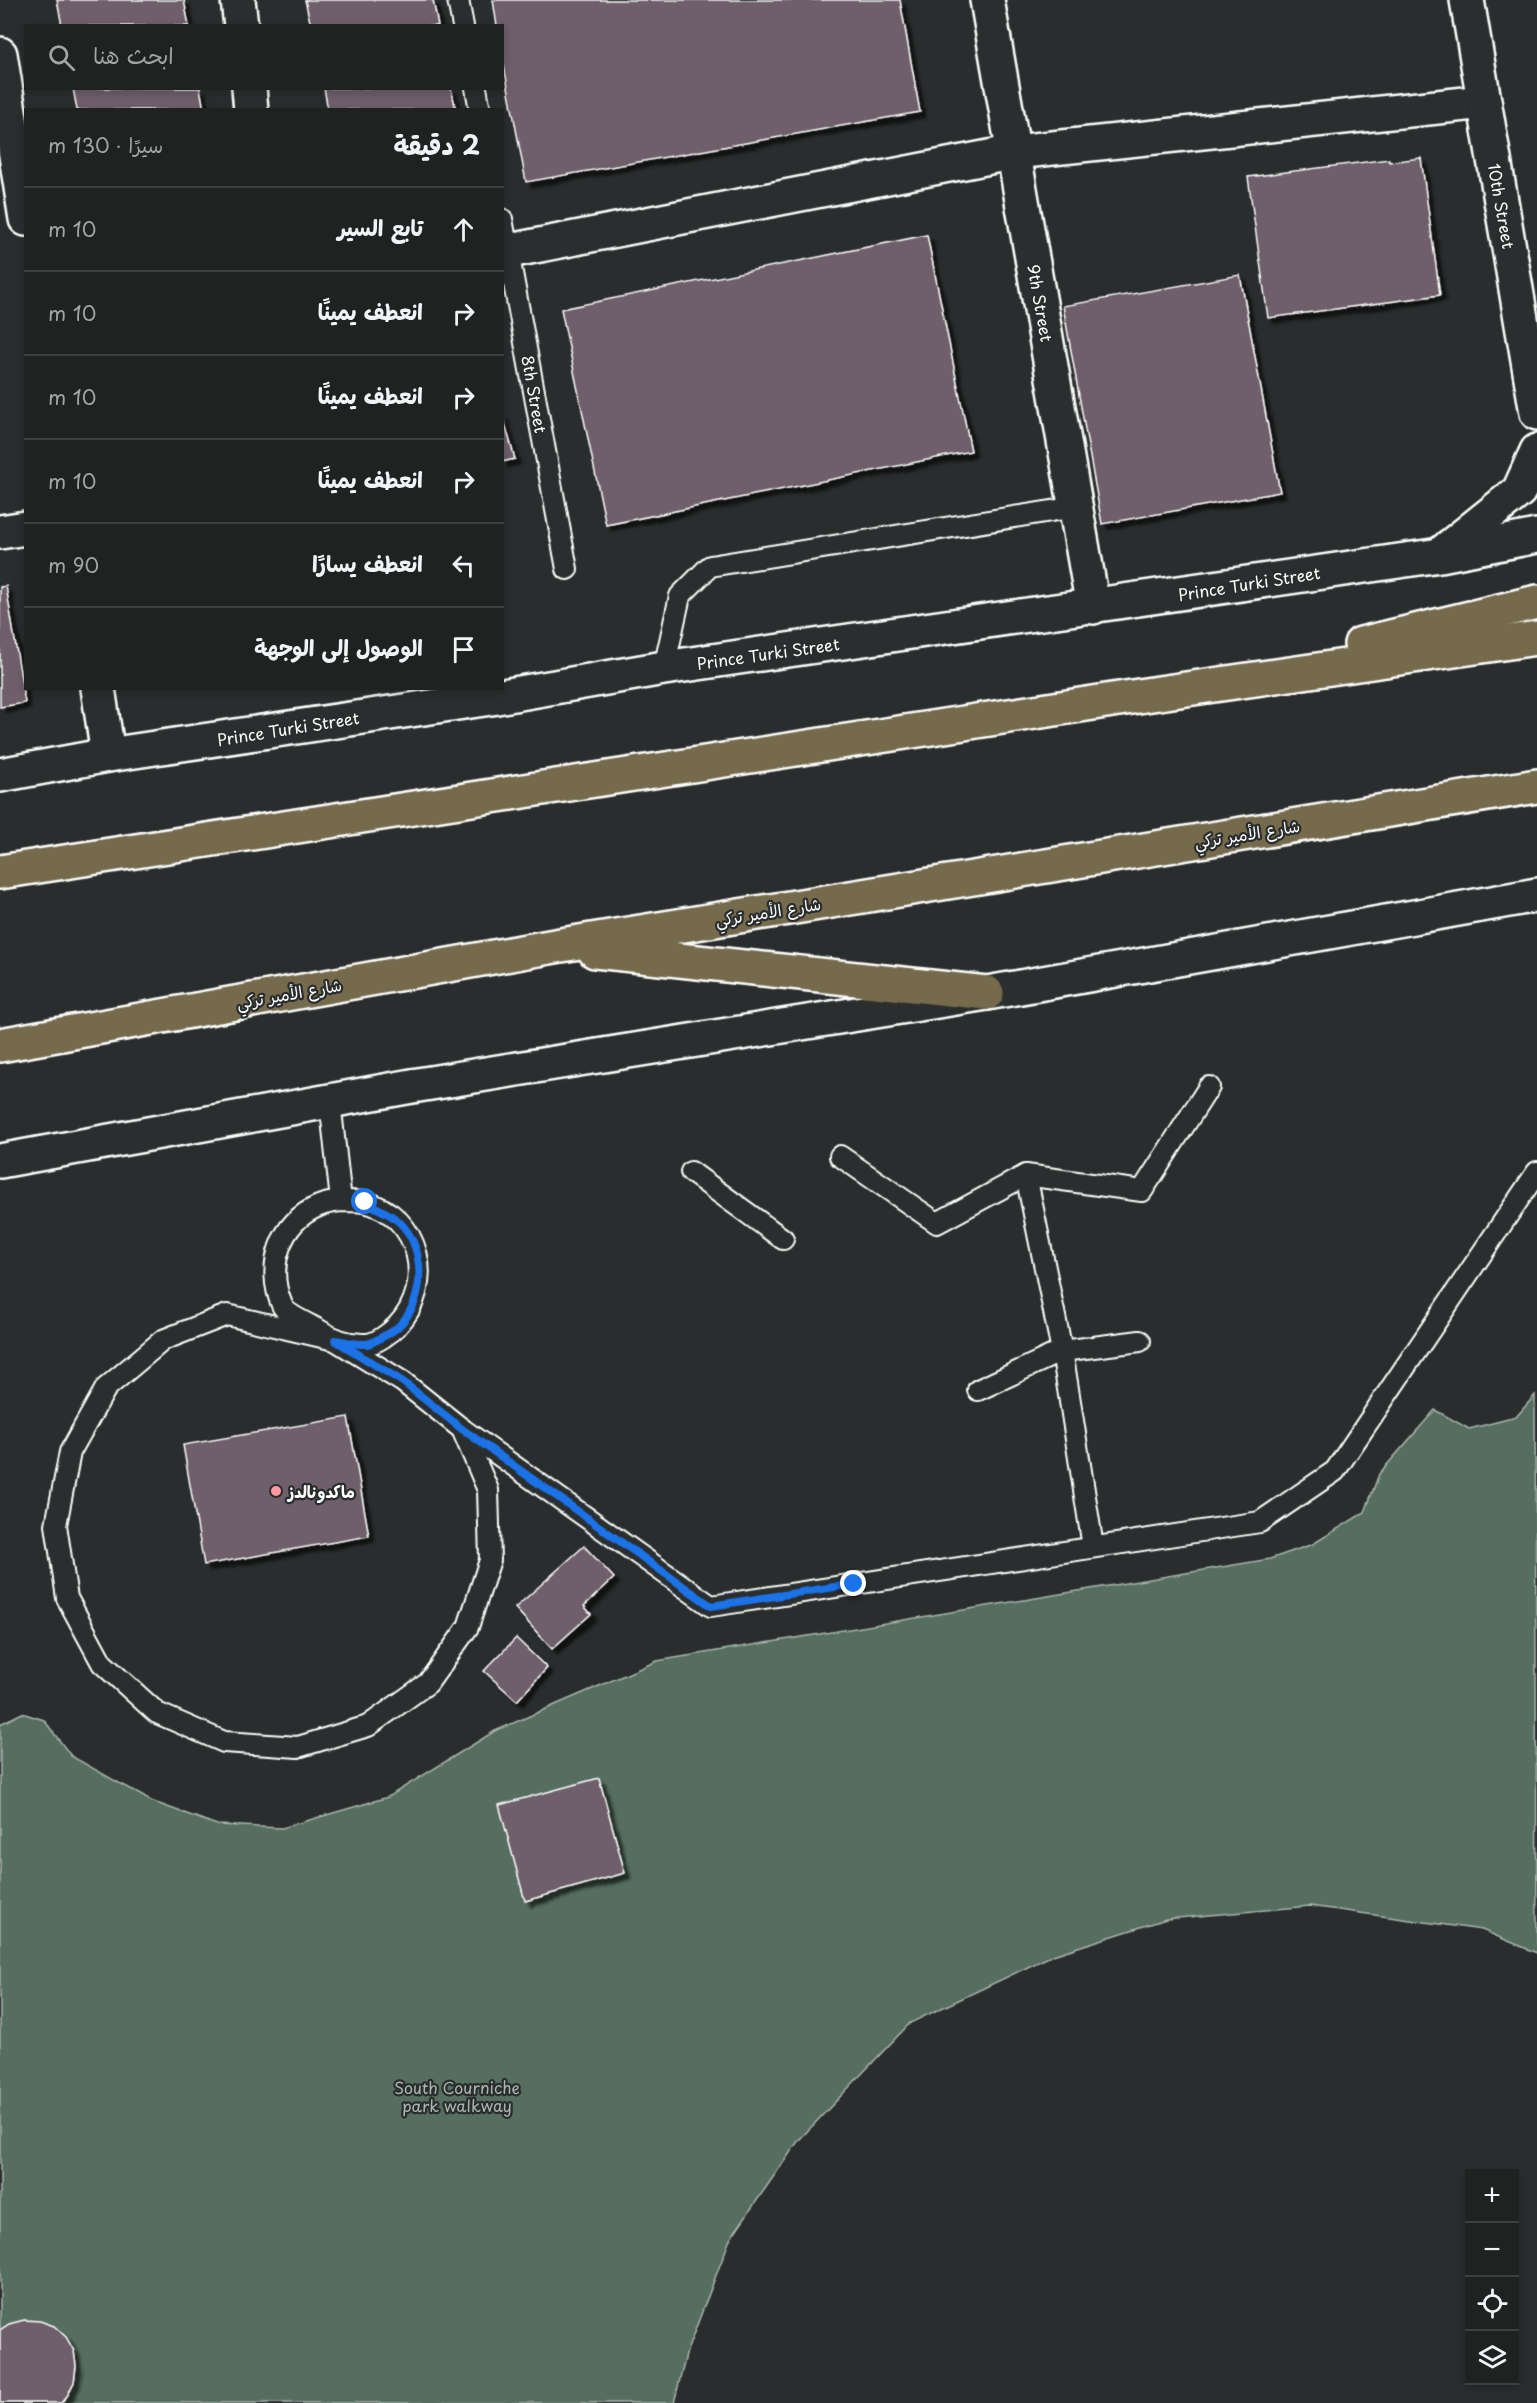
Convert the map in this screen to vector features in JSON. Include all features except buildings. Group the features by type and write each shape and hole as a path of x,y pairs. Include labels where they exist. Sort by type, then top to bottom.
{"main road":[{"path":"1145,694 1537,602"},
{"path":"0,872 1145,694 1537,638"},
{"name":"شارع الأمير تركي","path":"0,1045 555,946 1537,786"},
{"path":"555,946 987,993"}],"street":[{"path":"238,0 241,24"},
{"name":"9th Street","path":"987,0 1093,607"},
{"name":"10th Street","path":"1467,0 1537,413"},
{"path":"0,54 24,206"},
{"path":"249,90 251,108"},
{"path":"509,251 1015,152 1484,102"},
{"path":"1440,555 1520,491 1537,451"},
{"path":"0,532 24,528"},
{"name":"Prince Turki Street","path":"0,775 108,755 490,693 1440,555 1537,536"},
{"path":"98,690 108,755"},
{"path":"0,1161 330,1101 987,993 1537,896"}],"lane":[{"path":"458,0 463,24"},
{"path":"476,90 480,108"},
{"name":"8th Street","path":"504,228 567,569"},
{"path":"664,668 680,596 710,567 1076,507"},
{"path":"840,1156 937,1223 1026,1175 1142,1191 1209,1087"},
{"path":"330,1101 341,1201"},
{"path":"691,1172 783,1239"},
{"path":"462,1429 488,1490 490,1560 468,1626 428,1683 368,1726 298,1747 224,1742 157,1713 102,1663 67,1598 56,1525 70,1452 106,1388 163,1340 227,1315 335,1340 368,1344 390,1333 407,1315 417,1294 420,1271 415,1248 404,1227 386,1212 365,1202 341,1201 318,1206 298,1218 283,1238 275,1261 274,1286 283,1309 335,1340 403,1382 462,1429 711,1606 1260,1522 1335,1471 1537,1172"},
{"path":"1026,1175 1062,1351 1093,1547"},
{"path":"978,1390 1062,1351 1140,1341"}],"green space":[{"name":"South Courniche park walkway","path":"1535,1395 1537,1953 1482,1930 1310,1906 1166,1919 1053,1955 910,2023 799,2140 730,2239 687,2351 674,2403 0,2403 0,1724 22,1713 44,1720 71,1756 151,1801 217,1825 282,1828 388,1797 495,1731 657,1661 1270,1559 1313,1544 1365,1512 1379,1474 1435,1410 1469,1429 1516,1417"}],"place":[{"name":"ماكدونالدز","path":"276,1491"}],"route":[{"path":"365,1202 386,1212 404,1227 415,1248 420,1271 417,1294 407,1315 390,1333 368,1344 335,1340 403,1382 462,1429 711,1606 854,1584"}]}
